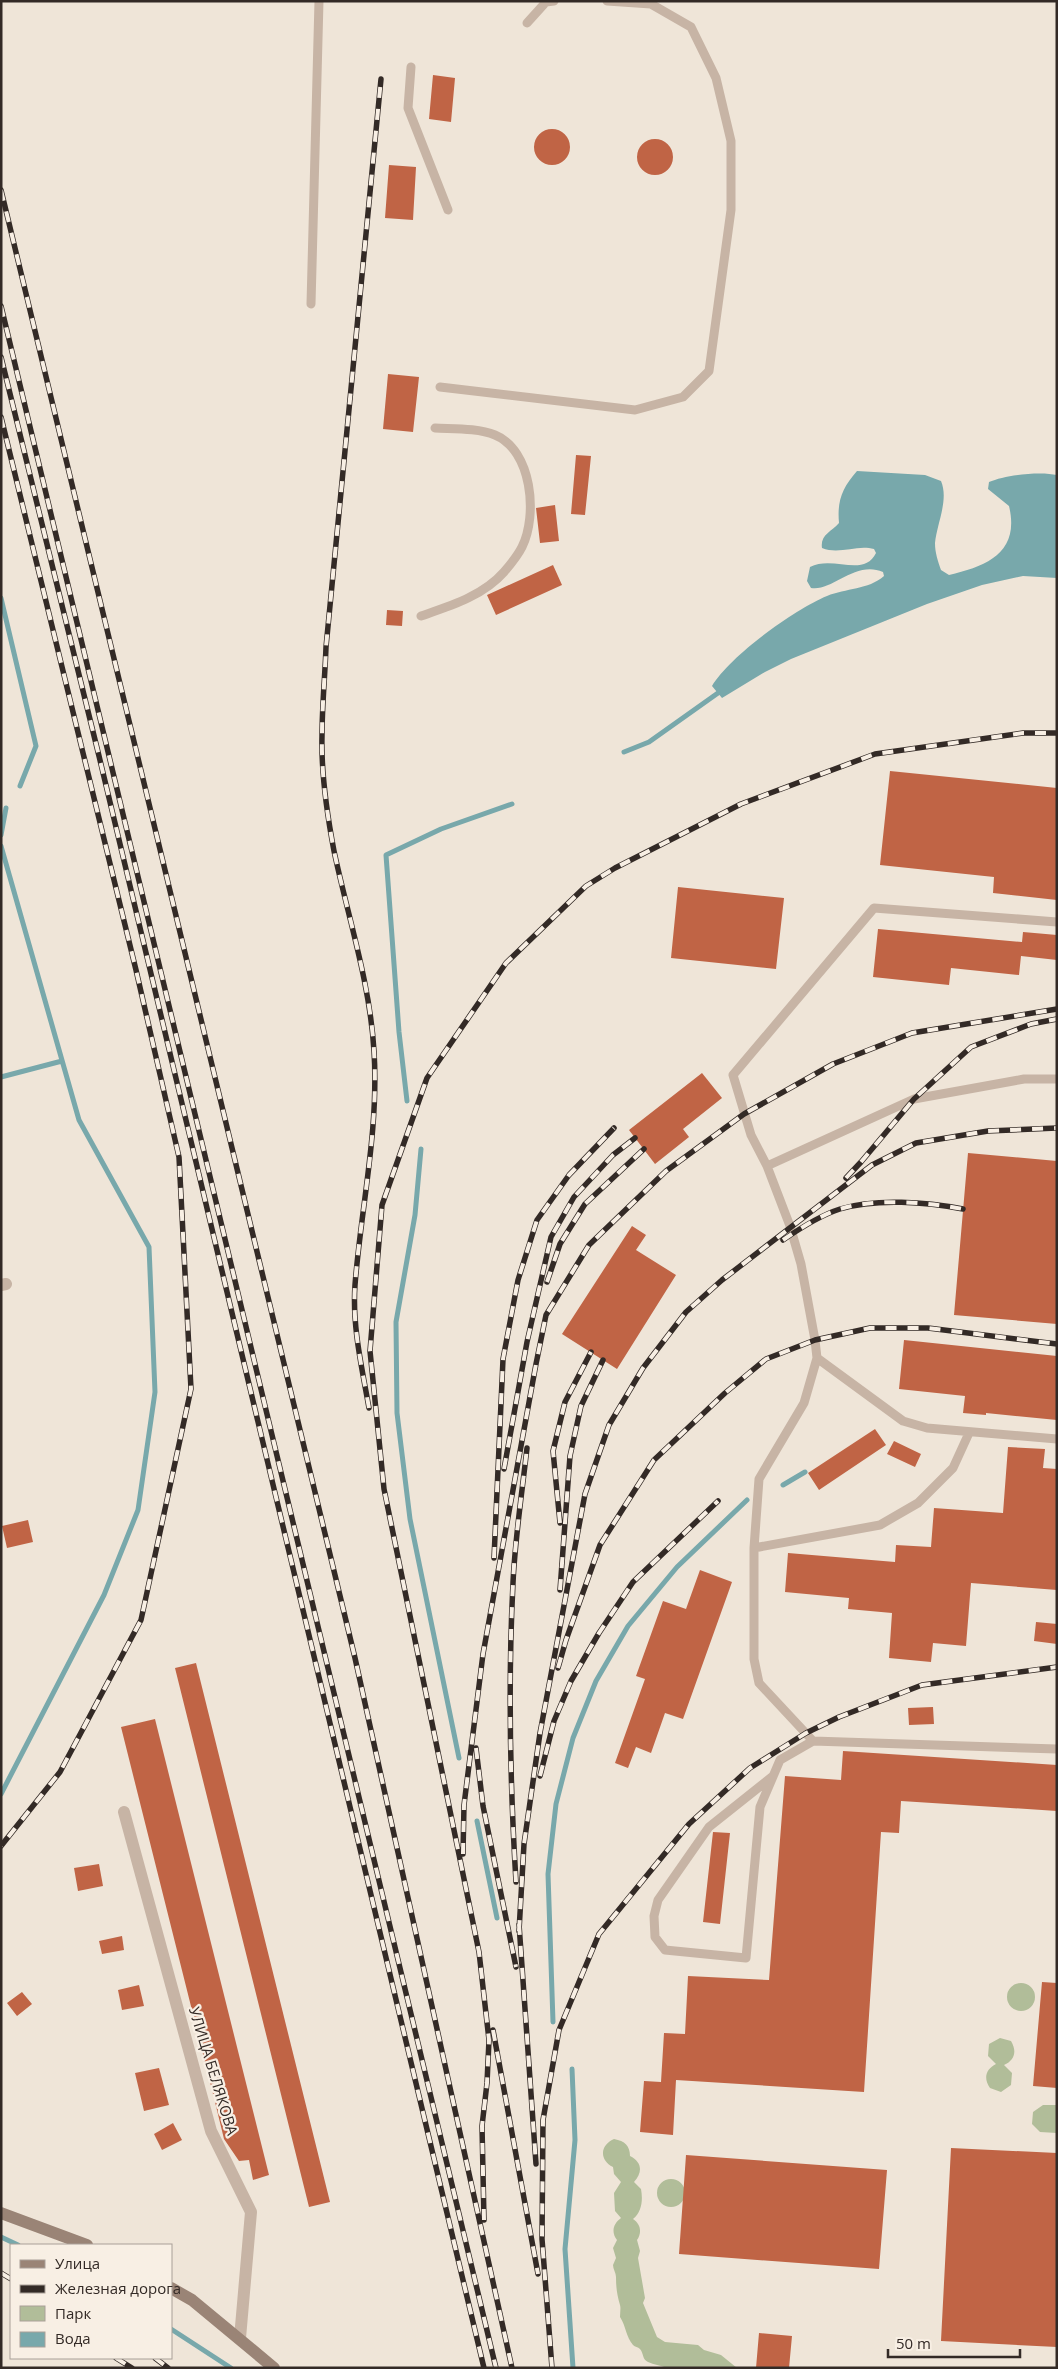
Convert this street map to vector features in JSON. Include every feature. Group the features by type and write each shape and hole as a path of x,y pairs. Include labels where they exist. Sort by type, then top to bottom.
{"main road":[{"path":"1,2213 84,2244"},
{"path":"172,2289 192,2300 274,2368"}],"street":[{"name":"УЛИЦА БЕЛЯКОВА","path":"124,1812 212,2131 250,2212 240,2338"}],"lane":[{"path":"311,304 319,1"},
{"path":"527,23 546,2 554,1"},
{"path":"440,387 635,410 684,397 709,371 731,210 731,141 716,78 691,27 651,4 607,1"},
{"path":"411,66 408,108 448,210"},
{"path":"421,616 470,598 504,573 522,546 529,516 529,483 522,460 511,444 494,434 435,428"},
{"path":"812,1741 759,1682 754,1659 754,1548 759,1479 804,1403 817,1358 801,1264 790,1226 767,1166 751,1135 733,1075 874,908 1057,922"},
{"path":"767,1166 914,1099 1024,1079 1057,1079"},
{"path":"817,1358 903,1421 927,1428 969,1433 1057,1439"},
{"path":"754,1548 880,1525 918,1503 953,1468 969,1433"},
{"path":"773,1776 710,1827 658,1900 654,1916 655,1937 665,1950 746,1958 760,1807 780,1760 812,1741 1057,1749"}],"green space":[{"path":"1021,1983 1031,1987 1035,1997 1031,2007 1021,2011 1011,2007 1007,1997 1011,1987"},
{"path":"1000,2038 1011,2041 1014,2048 1013,2058 1004,2065 1012,2073 1011,2085 1001,2092 990,2088 986,2077 988,2071 996,2064 988,2056 989,2044"},
{"path":"1043,2105 1057,2105 1057,2133 1040,2132 1032,2124 1033,2112"},
{"path":"614,2139 626,2144 630,2156 637,2161 640,2167 639,2175 634,2182 641,2189 642,2201 638,2213 633,2219 638,2223 640,2229 637,2240 645,2298 643,2303 657,2337 665,2342 698,2345 704,2350 721,2355 737,2368 667,2368 646,2361 640,2349 633,2345 629,2339 620,2317 616,2275 613,2265 616,2258 613,2248 617,2240 614,2228 621,2218 615,2211 614,2193 621,2182 614,2174 613,2167 603,2157 606,2145"},
{"path":"671,2179 681,2183 685,2193 681,2203 671,2207 661,2203 657,2193 661,2183"}],"water":[{"path":"857,471 925,475 941,481 944,496 935,547 941,570 949,575 976,567 988,561 1005,546 1010,535 1009,506 988,489 989,482 1023,474 1041,473 1057,475 1057,578 1023,576 982,585 927,604 791,659 722,698 712,686 721,674 748,648 781,622 827,596 871,584 884,576 883,572 873,569 863,570 819,588 811,588 807,581 810,567 828,563 864,564 871,560 876,553 874,549 868,548 829,550 822,548 824,537 839,523 840,501 844,489"}],"building":[{"path":"433,75 455,78 451,122 429,119"},
{"path":"552,129 565,134 570,147 565,160 552,165 539,160 534,147 539,134"},
{"path":"655,139 668,144 673,157 668,170 655,175 642,170 637,157 642,144"},
{"path":"389,165 416,167 413,220 385,218"},
{"path":"388,374 419,377 413,432 383,429"},
{"path":"576,455 591,456 585,515 571,514"},
{"path":"555,505 559,541 540,543 536,508"},
{"path":"553,565 562,585 496,615 487,595"},
{"path":"387,610 403,611 402,626 386,625"},
{"path":"890,771 1057,788 1057,900 993,893 994,877 880,865"},
{"path":"678,887 784,898 776,969 671,958"},
{"path":"878,929 1022,942 1023,932 1057,935 1057,960 1021,956 1019,975 951,968 949,985 873,977"},
{"path":"702,1073 722,1098 683,1129 689,1137 655,1164 629,1130"},
{"path":"968,1153 1057,1161 1057,1324 954,1315"},
{"path":"632,1226 646,1235 636,1250 676,1275 617,1369 562,1334"},
{"path":"904,1340 1057,1356 1057,1420 986,1413 986,1415 963,1413 965,1396 899,1389"},
{"path":"875,1429 886,1445 819,1490 808,1473"},
{"path":"894,1441 921,1454 915,1467 887,1454"},
{"path":"1008,1447 1045,1449 1043,1468 1057,1469 1057,1590 971,1583 966,1646 933,1643 931,1662 889,1658 892,1613 848,1609 849,1598 785,1592 788,1553 895,1562 896,1545 931,1547 934,1508 1003,1513"},
{"path":"28,1520 33,1542 7,1548 2,1526"},
{"path":"700,1570 732,1582 683,1719 665,1713 651,1753 636,1747 628,1768 615,1763 645,1679 636,1676 663,1601 686,1609"},
{"path":"1036,1622 1057,1624 1057,1644 1034,1641"},
{"path":"196,1663 330,2202 309,2207 175,1668"},
{"path":"933,1707 934,1724 909,1725 908,1708"},
{"path":"155,1719 269,2175 253,2180 249,2160 239,2161 224,2139 215,2102 228,2095 226,2090 213,2094 121,1727"},
{"path":"843,1751 1057,1765 1057,1811 901,1801 899,1833 881,1832 864,2092 676,2080 673,2135 640,2132 644,2081 661,2082 664,2033 685,2034 688,1976 769,1980 785,1776 841,1780"},
{"path":"713,1832 730,1833 720,1924 703,1922"},
{"path":"99,1864 103,1886 78,1891 74,1868"},
{"path":"122,1936 124,1950 102,1954 99,1941"},
{"path":"1042,1982 1057,1983 1057,2088 1033,2086"},
{"path":"139,1985 144,2006 122,2010 118,1990"},
{"path":"22,1992 32,2004 17,2016 7,2003"},
{"path":"159,2068 169,2105 144,2111 135,2073"},
{"path":"173,2123 182,2140 162,2150 154,2134"},
{"path":"951,2148 1057,2153 1057,2347 941,2341"},
{"path":"686,2155 887,2170 879,2269 679,2254"},
{"path":"759,2333 792,2336 789,2368 756,2368"}],"waterway":[{"path":"1,598 36,746 20,786"},
{"path":"624,752 649,742 718,693"},
{"path":"407,1101 399,1032 386,855 441,829 512,804"},
{"path":"1,835 6,808"},
{"path":"1,846 79,1120 149,1247 155,1392 138,1510 104,1595 1,1794"},
{"path":"1,1077 62,1061"},
{"path":"421,1149 415,1215 396,1322 397,1413 410,1519 459,1758"},
{"path":"783,1485 805,1472"},
{"path":"553,2022 548,1874 556,1804 573,1738 596,1681 628,1626 677,1567 747,1500"},
{"path":"477,1821 497,1918"},
{"path":"572,2069 575,2140 565,2249 573,2368"},
{"path":"1,2237 16,2244"},
{"path":"172,2330 231,2368"}],"railway":[{"path":"369,1408 358,1347 354,1300 372,1140 375,1081 374,1051 368,1000 329,823 322,750 322,714 326,647 381,79"},
{"path":"1,190 355,1658 512,2368"},
{"path":"1,306 496,2368"},
{"path":"1,357 99,756 484,2368"},
{"path":"1,417 136,970 179,1157 191,1389 141,1620 60,1772 1,1846"},
{"path":"484,2220 482,2126 489,2040 479,1952 384,1489 370,1351 382,1205 427,1078 506,963 586,886 615,868 741,804 875,754 1023,733 1057,733"},
{"path":"463,1854 464,1805 483,1654 546,1315 589,1245 666,1171 744,1114 833,1064 912,1033 1057,1009"},
{"path":"846,1178 914,1099 971,1047 1031,1024 1057,1019"},
{"path":"494,1558 503,1359 518,1280 537,1220 569,1175 614,1128"},
{"path":"519,1931 524,1844 540,1733 585,1494 609,1425 643,1368 686,1312 722,1280 872,1165 916,1143 988,1131 1057,1128"},
{"path":"504,1469 527,1342 551,1237 574,1197 613,1155 635,1138"},
{"path":"547,1282 560,1244 585,1204 644,1149"},
{"path":"783,1240 825,1215 840,1209 869,1203 934,1204 963,1209"},
{"path":"558,1668 600,1545 654,1460 725,1393 766,1359 815,1340 870,1328 928,1328 1057,1344"},
{"path":"560,1523 553,1451 565,1402 591,1352"},
{"path":"560,1590 570,1456 581,1406 603,1360"},
{"path":"516,1882 510,1732 511,1620 515,1549 527,1448"},
{"path":"540,1776 554,1721 571,1681 599,1633 633,1582 718,1501"},
{"path":"552,2368 542,2239 543,2120 559,2030 599,1934 689,1824 750,1768 806,1733 839,1717 922,1685 1057,1667"},
{"path":"476,1748 483,1806 516,1967"},
{"path":"519,1924 536,2164"},
{"path":"493,2030 538,2274"},
{"path":"1,2273 10,2278"},
{"path":"118,2359 132,2368"},
{"path":"156,2359 168,2368"}]}
